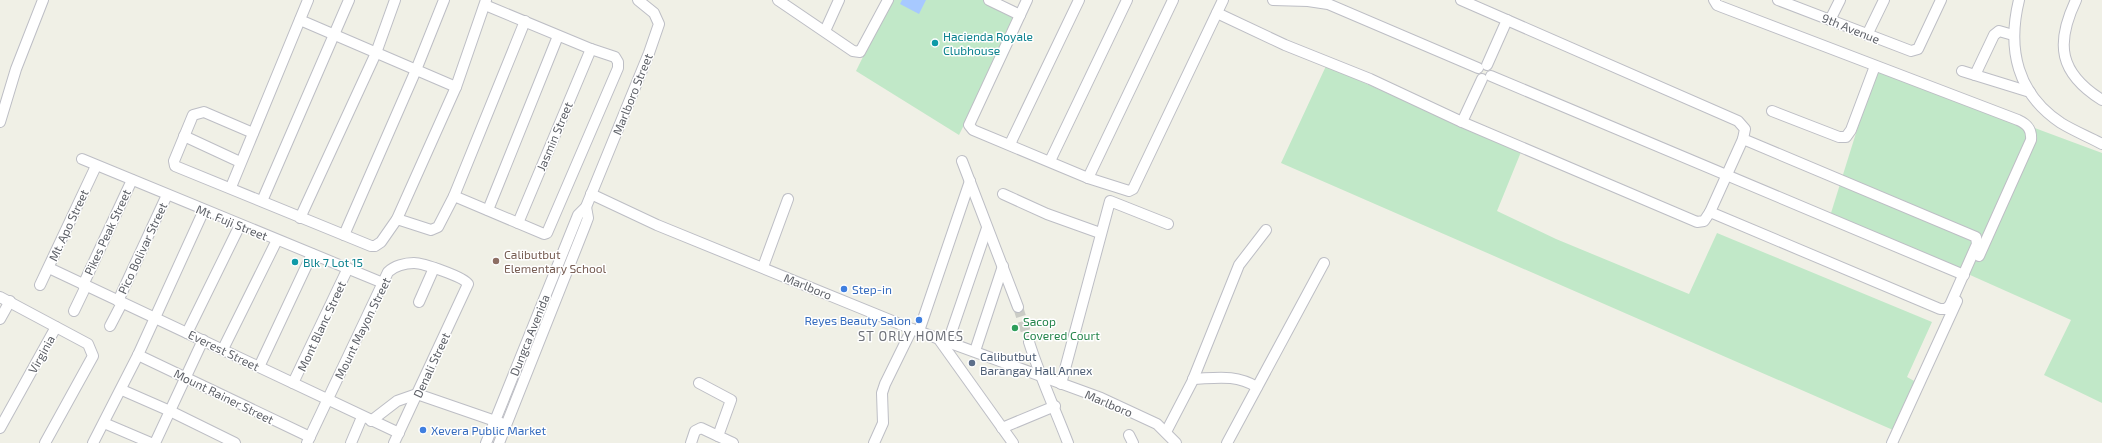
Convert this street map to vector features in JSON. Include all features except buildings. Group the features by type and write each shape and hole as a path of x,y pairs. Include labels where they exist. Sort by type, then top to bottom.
{"street":[{"path":"0,122 16,69 43,0"},
{"path":"231,187 308,0"},
{"path":"262,201 335,36 349,0"},
{"path":"300,218 376,53 395,0"},
{"path":"344,235 416,70 444,0"},
{"name":"Marlboro Street","path":"591,194 649,53 659,24 654,13 638,0"},
{"path":"778,0 790,3 852,51 860,52 888,0"},
{"path":"825,31 839,0"},
{"path":"989,0 1020,15"},
{"path":"1027,0 969,125 973,130 1010,144 1088,178 1126,191 1133,189 1223,0"},
{"path":"1010,144 1078,0"},
{"path":"1050,161 1127,0"},
{"path":"1088,178 1172,0"},
{"path":"1273,0 1308,1 1328,4 1483,66"},
{"path":"1217,13 1285,45 1370,79 1462,122 1697,222 1704,222 1743,139 1745,129 1738,121 1461,0"},
{"path":"1714,0 1722,7 2018,120 2027,126 2031,134 2030,140 1982,251 1892,443"},
{"name":"9th Avenue","path":"1778,0 1794,3 1867,36 1911,51 1918,49 1941,0"},
{"path":"1830,20 1840,0"},
{"path":"1867,36 1884,0"},
{"path":"2019,0 2013,36 2022,80 2030,92 2061,123 2102,144"},
{"path":"2076,0 2067,20 2062,40 2066,59 2075,78 2086,90 2102,100"},
{"path":"253,133 200,112 193,115 174,161 176,166 231,187 300,218 371,246 375,246 380,242 397,219 456,87 486,3 558,36 615,57 618,62 618,68 548,232 544,234 454,196"},
{"path":"300,20 456,87"},
{"path":"1507,20 1478,74 1964,275"},
{"path":"397,219 434,230 454,196 525,21"},
{"path":"1975,75 1994,35 1999,32 2013,36"},
{"path":"488,210 558,36"},
{"name":"Jasmin Street","path":"518,223 591,49"},
{"path":"1772,111 1839,137 1846,137 1851,130 1875,66"},
{"path":"1962,71 2030,92"},
{"path":"1462,122 1487,77"},
{"path":"184,136 240,162"},
{"path":"1710,212 1940,309 1946,309 1950,305 1964,275 1977,244 1976,237 1743,139"},
{"name":"Mt. Fuji Street","path":"82,159 167,196 383,283"},
{"path":"962,161 1018,307"},
{"name":"Mt. Apo Street","path":"40,285 96,166"},
{"name":"Pikes Peak Street","path":"74,311 84,285 132,180"},
{"path":"874,443 883,423 882,393 885,384 916,330 970,181"},
{"name":"Dungca Avenida","path":"486,443 578,215 586,207 591,194"},
{"name":"Marlboro","path":"591,194 657,224 916,330 975,351 1040,377 1101,398 1158,424 1176,443"},
{"path":"1003,194 1047,214 1100,233"},
{"name":"Pico Bolivar Street","path":"110,326 167,196"},
{"path":"763,267 788,200"},
{"path":"1061,384 1100,233 1110,201 1168,224"},
{"name":"Dungca Avenida","path":"499,443 588,218 586,207"},
{"path":"93,443 122,390 204,210"},
{"path":"187,333 240,225"},
{"path":"948,342 988,228"},
{"path":"1166,432 1193,379 1239,265 1266,230"},
{"path":"223,349 277,240"},
{"path":"259,367 312,254"},
{"name":"Mount Mayon Street","path":"308,440 383,283 391,270 399,265 414,263 434,268 464,279 468,284 468,287"},
{"path":"1227,443 1324,263"},
{"path":"975,351 1003,266"},
{"name":"Everest Street","path":"48,268 120,302 156,317 327,400 399,433"},
{"name":"Mont Blanc Street","path":"293,383 348,268"},
{"path":"419,302 434,268"},
{"name":"Denali Street","path":"394,443 468,287"},
{"path":"0,319 5,299 56,327"},
{"name":"Virginia","path":"0,428 56,327 88,344 93,356 45,443"},
{"path":"938,338 1013,443"},
{"path":"155,443 203,340"},
{"path":"1029,342 1040,377 1054,406 1068,443"},
{"name":"Mount Rainer Street","path":"138,355 308,440"},
{"path":"1193,379 1233,377 1257,387"},
{"path":"699,383 731,401 718,436"},
{"path":"122,390 170,411 234,443"},
{"path":"352,443 367,419 397,401 417,394 506,425"},
{"path":"1002,428 1054,406"},
{"path":"104,423 151,443"},
{"path":"691,443 695,431 701,428 733,443"}],"green space":[{"path":"891,0 990,0 1019,14 959,135 856,71"},
{"path":"1326,66 1521,152 1497,211 1556,239 1689,294 1717,233 1932,322 1907,377 1916,382 1893,430 1281,163"},
{"path":"1876,69 2102,153 2102,403 2044,375 2071,320 1831,213"}],"water":[{"path":"902,0 926,0 919,14 900,4"}],"tunnel":[{"path":"1018,307 1029,342"}],"place":[{"name":"Hacienda Royale Clubhouse","path":"935,43"},
{"name":"Calibutbut Elementary School","path":"496,261"},
{"name":"Blk 7 Lot 15","path":"295,262"},
{"name":"Step-in","path":"844,289"},
{"name":"Reyes Beauty Salon","path":"919,320"},
{"name":"Sacop Covered Court","path":"1015,328"},
{"name":"Calibutbut Barangay Hall Annex","path":"972,363"},
{"name":"Xevera Public Market","path":"423,430"}],"district":[{"name":"ST ORLY HOMES","path":"911,336"}]}
